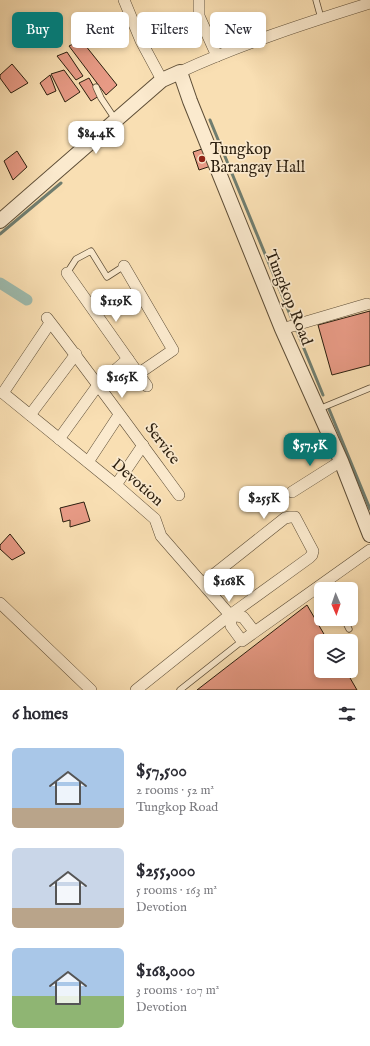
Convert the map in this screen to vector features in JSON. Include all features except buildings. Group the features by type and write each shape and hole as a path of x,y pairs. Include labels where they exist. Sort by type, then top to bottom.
{"street":[{"path":"124,0 141,41 162,80"},
{"path":"199,0 199,16 217,56"},
{"path":"1,218 162,80 217,56 321,18 370,3"},
{"name":"Tungkop Road","path":"180,72 190,101 282,329 341,461 370,535"},
{"path":"124,266 173,350 138,374"},
{"path":"67,273 147,386"},
{"path":"282,329 367,304"},
{"name":"Service","path":"3,393 48,320 76,354 119,415 179,495"},
{"path":"30,415 76,354"},
{"path":"59,440 98,385 128,359"},
{"name":"Devotion","path":"3,393 59,440 116,484 155,519 161,536 230,615 232,626 242,640"},
{"path":"88,462 119,415"},
{"path":"116,484 143,445"},
{"path":"292,492 341,461"},
{"path":"136,690 230,615 312,555 313,551 295,518 285,518 203,583"},
{"path":"331,582 370,550"},
{"path":"242,640 314,593"},
{"path":"0,604 91,690"},
{"name":"Devotion","path":"230,615 243,617 254,631"}],"lane":[{"path":"316,0 321,18"},
{"path":"96,87 101,98 116,120"},
{"path":"67,273 76,259 90,251 107,277 124,266"},
{"path":"318,410 370,388"},
{"path":"180,690 242,640"}],"waterway":[{"path":"210,120 293,322"},
{"path":"0,234 61,183"},
{"path":"0,283 27,300"},
{"path":"296,329 323,395"},
{"path":"329,409 370,509"}],"place":[{"name":"Tungkop Barangay Hall","path":"202,159"}]}
